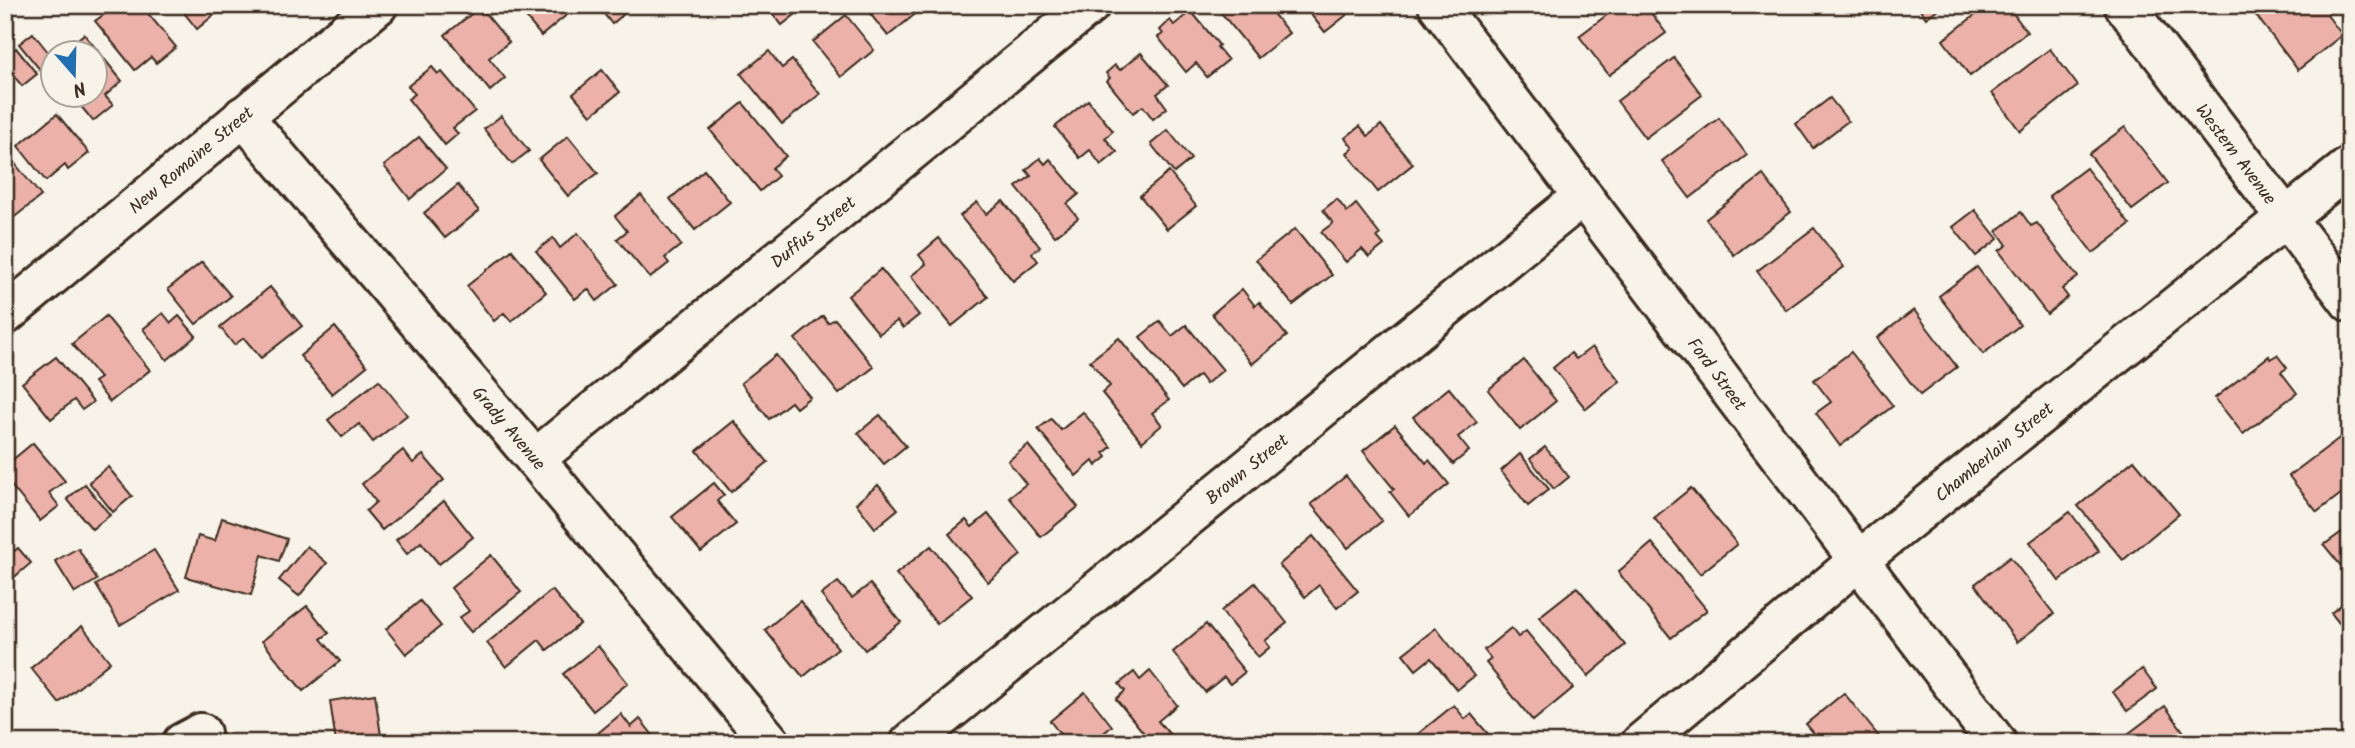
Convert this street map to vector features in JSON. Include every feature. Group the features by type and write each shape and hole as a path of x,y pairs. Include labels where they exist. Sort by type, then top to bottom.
{"street":[{"name":"New Romaine Street","path":"5,315 378,5"},
{"name":"Duffus Street","path":"535,459 1090,5"},
{"name":"Ford Street","path":"1438,5 1997,743"},
{"name":"Western Avenue","path":"2124,5 2350,302"},
{"name":"Grady Avenue","path":"243,116 535,459 771,743"},
{"name":"Chamberlain Street","path":"1641,743 1858,561 2350,166"},
{"name":"Brown Street","path":"910,743 1583,196"}],"building":[{"path":"99,5 141,5 176,47 156,63 151,57 135,70 95,21 106,13"},
{"path":"178,5 215,5 211,9 215,14 197,29"},
{"path":"516,5 573,5 575,8 541,36"},
{"path":"597,5 626,5 630,9 612,24"},
{"path":"765,5 797,5 801,10 782,25"},
{"path":"863,5 923,5 924,7 888,36"},
{"path":"1224,5 1266,5 1289,33 1258,58 1218,9"},
{"path":"1303,5 1357,5 1358,6 1325,32"},
{"path":"1620,5 1645,5 1666,33 1609,75 1579,36"},
{"path":"1917,5 1943,5 1926,18"},
{"path":"1988,5 2007,5 2027,32 1970,76 1943,40"},
{"path":"2248,5 2331,5 2334,9 2327,15 2342,35 2298,70"},
{"path":"480,7 509,42 489,58 505,78 490,91 445,35"},
{"path":"1191,11 1228,60 1207,77 1196,63 1186,72 1158,37 1163,34 1160,30 1170,20 1174,25"},
{"path":"846,15 874,50 841,77 813,42"},
{"path":"33,33 38,39 38,67 19,44"},
{"path":"16,48 37,74 22,86 5,65 5,57"},
{"path":"2050,49 2078,86 2020,131 1992,93"},
{"path":"769,51 782,68 792,60 820,94 782,124 741,74"},
{"path":"1141,53 1168,85 1157,94 1167,108 1153,119 1143,106 1133,113 1107,81 1110,78 1106,73 1115,65 1120,70"},
{"path":"1674,58 1702,95 1645,138 1617,101"},
{"path":"108,64 122,81 108,93"},
{"path":"432,67 438,74 442,72 475,111 453,128 458,134 445,145 408,99 415,94 408,86"},
{"path":"602,70 620,92 591,115 573,94"},
{"path":"1830,98 1848,121 1813,148 1796,124"},
{"path":"108,99 113,105 93,121 82,108 108,108"},
{"path":"1088,100 1113,131 1105,138 1117,152 1101,165 1090,150 1080,158 1055,127"},
{"path":"743,103 786,156 772,168 778,176 760,191 710,130"},
{"path":"57,114 89,153 68,170 65,165 46,181 18,146"},
{"path":"501,116 529,151 512,164 484,129"},
{"path":"1719,118 1747,155 1690,198 1662,161"},
{"path":"1381,125 1413,164 1378,192 1347,153 1353,148 1345,138 1360,126 1368,136"},
{"path":"2125,127 2168,183 2132,210 2089,154"},
{"path":"1168,130 1191,159 1174,173 1151,144"},
{"path":"568,136 598,173 568,196 539,160"},
{"path":"419,137 446,169 410,199 384,166"},
{"path":"5,151 41,196 7,223 5,221"},
{"path":"1040,158 1045,164 1050,159 1079,194 1067,204 1078,218 1055,236 1016,187 1031,176 1026,170"},
{"path":"2086,168 2130,225 2093,253 2049,196"},
{"path":"704,170 730,202 695,230 670,199"},
{"path":"1169,172 1196,206 1167,229 1140,196"},
{"path":"1763,175 1791,212 1734,255 1706,219"},
{"path":"458,185 479,211 445,238 424,213"},
{"path":"641,195 681,245 665,258 669,263 650,278 617,239 627,231 615,216"},
{"path":"1337,199 1347,212 1356,204 1380,235 1377,237 1384,245 1369,257 1362,249 1346,262 1321,232 1333,223 1323,210"},
{"path":"1003,201 1040,247 1032,253 1038,261 1013,281 960,216 977,202 986,214"},
{"path":"1975,210 1998,239 1976,256 1953,227"},
{"path":"2021,212 2031,226 2037,223 2078,277 2062,289 2068,297 2047,314 1999,251 2007,245 1997,231"},
{"path":"1814,228 1844,267 1786,310 1757,271"},
{"path":"1295,229 1332,275 1293,305 1256,260"},
{"path":"578,233 618,284 597,301 588,289 575,299 536,251 553,238 560,248"},
{"path":"939,238 988,297 952,326 911,276 926,264 919,255"},
{"path":"512,250 546,292 511,321 504,313 494,321 467,286"},
{"path":"202,262 231,296 196,324 168,289"},
{"path":"1977,267 2020,325 1983,354 1939,296"},
{"path":"881,269 919,315 903,328 897,321 879,334 848,296"},
{"path":"270,287 302,326 261,358 244,338 234,345 220,327"},
{"path":"1242,289 1255,306 1259,302 1287,336 1252,364 1212,314"},
{"path":"1914,310 1957,367 1920,395 1877,338"},
{"path":"163,313 171,323 179,316 196,336 167,360 143,329"},
{"path":"106,316 150,370 110,402 94,382 100,378 72,344"},
{"path":"823,316 828,323 835,319 874,367 839,394 795,339"},
{"path":"1160,321 1172,336 1186,325 1223,370 1206,384 1199,375 1182,389 1140,337"},
{"path":"335,327 367,366 332,394 300,356"},
{"path":"1119,338 1169,400 1152,413 1162,425 1142,442 1102,393 1110,386 1090,361"},
{"path":"1592,347 1620,381 1586,409 1553,368 1571,353 1576,359"},
{"path":"1851,352 1893,406 1840,446 1816,413 1831,402 1814,380"},
{"path":"776,355 810,397 796,408 791,402 769,419 741,383"},
{"path":"2277,355 2287,368 2281,372 2297,393 2243,434 2215,398 2269,356 2270,359"},
{"path":"56,357 93,402 82,410 74,400 51,419 22,383"},
{"path":"1524,360 1556,401 1520,430 1488,390"},
{"path":"379,380 407,415 373,442 359,424 342,437 328,420"},
{"path":"1449,388 1477,422 1458,437 1469,451 1453,464 1413,417"},
{"path":"1083,412 1111,447 1104,453 1107,457 1096,466 1093,461 1076,476 1038,429 1051,419 1061,430"},
{"path":"880,415 906,446 884,464 858,433"},
{"path":"734,421 768,462 731,492 697,451"},
{"path":"1395,425 1426,463 1429,460 1449,484 1409,516 1390,492 1394,489 1363,451"},
{"path":"2342,436 2350,445 2350,452 2343,457 2350,466 2350,487 2317,512 2289,476"},
{"path":"33,443 65,481 49,493 59,506 40,521 5,478 5,466"},
{"path":"1028,445 1078,507 1041,537 1009,497 1026,484 1008,461"},
{"path":"1545,447 1569,477 1554,489 1530,459"},
{"path":"403,450 413,463 423,455 444,480 382,530 366,511 376,502 362,484"},
{"path":"1520,454 1549,489 1528,506 1501,471"},
{"path":"2134,460 2179,514 2123,560 2078,506"},
{"path":"108,467 132,496 113,512 89,482"},
{"path":"1346,476 1382,521 1348,548 1311,504"},
{"path":"714,483 724,495 717,501 736,524 701,552 672,517"},
{"path":"85,484 110,515 92,529 67,499"},
{"path":"878,485 898,509 875,528 856,503"},
{"path":"1691,488 1737,544 1700,574 1654,518"},
{"path":"444,501 473,537 439,564 421,542 407,554 396,540"},
{"path":"2070,512 2099,551 2059,581 2030,542"},
{"path":"988,514 1021,555 988,582 949,534 966,520 972,527"},
{"path":"222,518 287,539 279,561 262,555 251,595 186,577 198,536 215,541"},
{"path":"2350,526 2350,577 2324,545"},
{"path":"1313,536 1358,591 1337,608 1319,585 1305,597 1279,565"},
{"path":"1652,543 1707,610 1671,638 1618,572"},
{"path":"307,546 327,563 299,596 279,580"},
{"path":"931,546 972,596 937,624 896,574"},
{"path":"18,548 31,563 5,585 5,559"},
{"path":"78,548 97,580 75,593 55,561"},
{"path":"154,550 179,590 120,625 96,585"},
{"path":"491,555 521,592 471,632 459,618 469,611 451,588"},
{"path":"2010,557 2054,614 2017,642 1975,584"},
{"path":"838,582 852,598 870,584 901,622 865,650 821,595"},
{"path":"1255,583 1287,623 1265,641 1270,647 1258,657 1221,611"},
{"path":"1577,587 1625,645 1588,676 1539,617"},
{"path":"552,590 580,624 547,650 539,640 506,667 487,643"},
{"path":"2350,598 2350,633 2348,634 2331,613"},
{"path":"420,601 441,626 406,654 386,629"},
{"path":"800,601 838,648 803,677 765,630"},
{"path":"307,606 329,633 321,639 340,661 303,691 262,641"},
{"path":"1206,624 1245,672 1230,684 1224,677 1205,692 1173,652"},
{"path":"82,626 110,662 59,703 31,668"},
{"path":"1436,628 1474,676 1457,690 1431,658 1416,670 1403,654"},
{"path":"1511,628 1518,637 1526,631 1573,688 1533,721 1486,663 1491,659 1484,650"},
{"path":"598,646 628,683 593,711 563,674"},
{"path":"2142,669 2157,689 2127,711 2113,692"},
{"path":"1150,671 1177,705 1158,721 1172,737 1165,743 1152,743 1116,699 1125,691 1119,684 1134,672 1140,680"},
{"path":"1085,692 1112,726 1092,743 1067,743 1050,721"},
{"path":"1844,693 1884,743 1822,743 1806,724"},
{"path":"375,694 382,743 336,743 330,701"},
{"path":"1454,705 1465,719 1471,714 1488,734 1482,739 1485,743 1425,743 1418,734"},
{"path":"2165,706 2191,742 2116,743"},
{"path":"621,714 631,727 640,719 659,743 586,743"}]}
